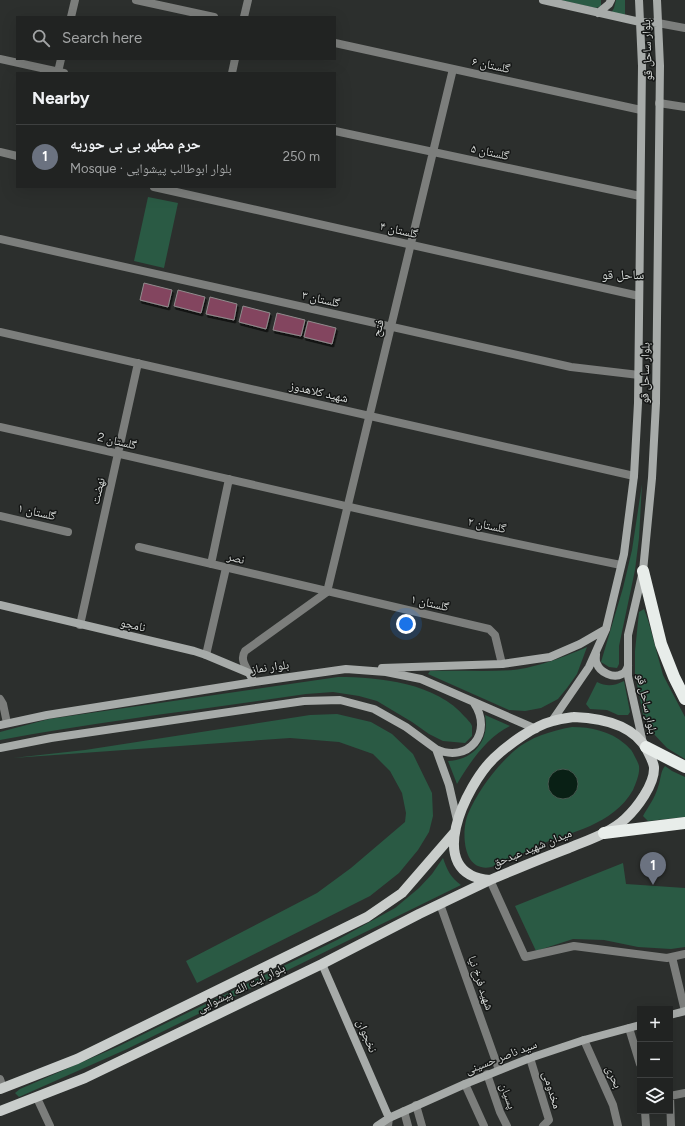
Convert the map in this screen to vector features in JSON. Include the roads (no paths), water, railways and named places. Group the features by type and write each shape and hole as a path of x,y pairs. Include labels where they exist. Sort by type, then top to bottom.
{"highway":[{"path":"643,571 661,644 674,677 685,699"},
{"path":"644,745 685,767"},
{"path":"604,833 685,823"}],"main road":[{"path":"543,0 640,22 658,24"},
{"path":"598,13 609,4 611,0"},
{"name":"بلوار ساحل قو","path":"552,721 589,667 606,629 624,554 634,476 639,374 642,66 639,0"},
{"name":"بلوار ساحل قو","path":"644,745 628,676 628,635 643,571 652,478 656,403 660,66 657,0"},
{"name":"نامجو","path":"0,605 206,655 249,673"},
{"path":"346,669 502,664 550,657 580,644 606,629"},
{"path":"596,653 596,663 600,670 609,675 617,676 623,674 628,666"},
{"name":"بلوار نماز","path":"3,724 47,714 346,669 386,672 420,680 536,729"},
{"path":"249,673 254,682"},
{"path":"0,748 51,738 296,702 340,700 374,709 406,727 436,749 450,754 466,750 472,746 480,733 482,725 481,717 479,710 474,704"},
{"name":"میدان شهید عبدحق","path":"574,717 596,718 617,725 637,736 651,758 654,768 652,781 641,801 625,819 604,833 490,880 473,876 466,872 457,861 454,847 454,833 457,820 471,787 493,759 520,736 552,721 574,717"},
{"path":"436,749 450,785 457,820"},
{"name":"بلوار آیت الله پیشوایی","path":"1,1086 77,1059 367,917 402,893 454,833"},
{"name":"بلوار آیت الله پیشوایی","path":"0,1111 37,1098 85,1078 322,964 490,880"},
{"name":"نخجوان","path":"322,964 388,1122"},
{"path":"673,1014 685,1011"},
{"name":"سید ناصر حسینی","path":"377,1126 388,1122 416,1105 487,1074 584,1040 637,1026"}],"street":[{"path":"71,16 74,0"},
{"path":"136,0 209,16"},
{"path":"244,16 248,0"},
{"path":"658,24 685,28"},
{"name":"گلستان ۶","path":"336,43 641,110"},
{"path":"0,59 61,72 61,60"},
{"path":"232,72 235,60"},
{"name":"فتح","path":"327,592 453,69"},
{"path":"659,103 685,107"},
{"name":"گلستان ۵","path":"336,131 640,196"},
{"path":"0,152 16,156"},
{"name":"گلستان ۴","path":"158,188 639,296"},
{"name":"گلستان ۳","path":"0,239 571,367 639,374"},
{"name":"شهید کلاهدوز","path":"0,332 634,476"},
{"name":"نهضت","path":"80,625 138,363"},
{"name":"گلستان 2","path":"0,427 348,506"},
{"path":"211,564 229,479"},
{"name":"گلستان ۲","path":"348,506 621,565"},
{"name":"گلستان ۱","path":"0,516 68,532"},
{"name":"نصر","path":"139,547 327,592"},
{"path":"206,655 226,568"},
{"path":"249,673 243,660 243,654 245,651 327,592"},
{"name":"گلستان ۱","path":"327,592 489,629 495,635 502,664"},
{"path":"0,699 3,704 3,724"},
{"path":"490,880 525,957 574,946 667,958 685,954"},
{"name":"شهید فرخ نیا","path":"440,904 499,1070"},
{"path":"672,957 685,1011"},
{"path":"629,1028 637,1054"},
{"name":"بحری","path":"584,1040 613,1105 618,1126"},
{"name":"مخدومی","path":"530,1058 549,1120 543,1126"},
{"name":"پسیان","path":"487,1074 500,1112 507,1126"},
{"path":"465,1084 484,1126"},
{"path":"671,1126 670,1096 685,1093"},
{"path":"37,1098 50,1126"},
{"path":"416,1105 422,1126"},
{"path":"404,1111 408,1126"},
{"path":"645,1114 646,1126"}],"place":[{"name":"حرم مطهر بی بی حوریه","path":"653,885"}],"district":[{"name":"ساحل قو","path":"623,274"}]}
